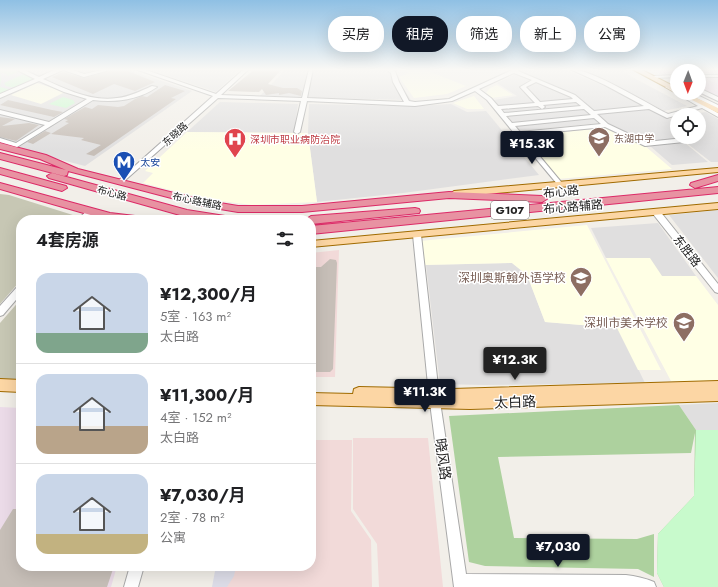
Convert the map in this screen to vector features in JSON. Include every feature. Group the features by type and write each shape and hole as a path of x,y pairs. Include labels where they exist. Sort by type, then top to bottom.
{"highway":[{"name":"布心路辅路","path":"0,146 44,157 75,171 202,203 251,210 302,209 450,195 542,199"},
{"path":"0,151 42,162 72,176"},
{"path":"0,156 72,176 222,213 244,215"},
{"name":"布心路","path":"0,162 180,211 200,215"},
{"name":"布心路","path":"0,171 163,215"},
{"path":"695,185 718,178"},
{"path":"0,180 73,199 93,206 107,215"},
{"name":"布心路","path":"316,220 718,183"},
{"path":"0,186 104,215"},
{"name":"布心路","path":"316,230 715,191"},
{"path":"316,217 347,217"}],"main road":[{"path":"698,100 718,110"},
{"name":"布心路辅路","path":"450,195 718,170"},
{"name":"布心路辅路","path":"316,244 718,206"},
{"path":"0,385 16,386"},
{"name":"太白路","path":"316,392 435,399 718,387"},
{"path":"0,393 16,393"},
{"name":"太白路","path":"316,399 718,395"}],"street":[{"path":"82,96 91,100 117,100 131,96"},
{"name":"东晓路","path":"120,182 217,96"},
{"path":"224,96 304,101 415,104 450,100 459,96"},
{"path":"297,132 305,96"},
{"path":"404,96 407,102 415,104"},
{"path":"486,96 560,184"},
{"path":"532,96 564,129"},
{"path":"571,96 579,100 606,126 645,144 670,141"},
{"path":"630,96 667,116 701,107"},
{"path":"0,140 17,145 49,126 49,124 91,100"},
{"path":"496,108 579,100"},
{"path":"691,100 701,107 718,115"},
{"path":"700,100 718,107"},
{"path":"502,115 586,107"},
{"path":"511,125 650,107"},
{"path":"0,112 49,124"},
{"path":"507,134 606,126"},
{"path":"87,215 91,211"},
{"name":"东胜路","path":"656,212 718,290"},
{"name":"晓风路","path":"417,235 435,399 461,584"},
{"path":"0,312 16,294"},
{"path":"131,587 136,571"},
{"path":"461,584 626,582 649,587"}],"shaded area":[{"path":"0,96 184,96 85,166 0,144"},
{"path":"16,96 56,96 41,104"},
{"path":"409,96 411,100 259,97"},
{"path":"413,96 427,96 414,98"},
{"path":"474,96 484,109 467,109 453,103"},
{"path":"489,96 503,96 491,98"},
{"path":"515,96 625,96 670,119 670,142 645,145 599,123 520,131 494,100"},
{"path":"637,96 669,96 670,100 676,100 687,106 670,108 670,110 664,111"},
{"path":"706,96 718,96 718,102 706,97"},
{"path":"220,102 298,104 294,133 187,132"},
{"path":"309,104 415,106 451,104 467,112 486,111 539,175 403,193 317,202 308,133"},
{"path":"706,112 718,119 718,162 711,162 688,144 706,144"},
{"name":"东湖中学","path":"605,128 645,146 672,169 558,179 521,136"},
{"name":"深圳市职业病防治院","path":"187,132 308,133 317,202 252,205 206,199 143,183 153,173 145,171"},
{"path":"670,144 686,144 708,162 672,165 650,146"},
{"path":"0,194 9,195 73,215 16,215 16,286 0,304"},
{"path":"718,210 718,278 669,215"},
{"path":"658,223 696,276 662,277 649,258 606,258 591,228"},
{"name":"深圳奥斯翰外语学校","path":"587,225 661,370 638,370 617,328 545,322 527,275 512,263 423,265 420,241"},
{"path":"339,250 335,377 316,377 316,252"},
{"name":"深圳市美术学校","path":"606,258 650,258 662,276 696,276 718,305 718,381 671,381"},
{"path":"512,263 527,275 545,322 618,328 645,383 484,385 440,384 426,265"},
{"path":"16,305 16,381 0,381 0,323"},
{"path":"718,403 718,430 696,430 679,405"},
{"path":"0,407 16,408 16,571 116,571 111,587 0,587"},
{"path":"353,438 428,438 443,587 379,587 377,544 353,509"},
{"path":"316,440 352,440 351,511 371,540 372,587 223,587 226,571 316,571"},
{"path":"215,571 235,571 234,576 227,587 212,587"}],"green space":[{"path":"63,97 73,100 75,103 66,108 49,104"},
{"path":"679,405 696,430 718,430 718,587 664,587 657,573 658,534 694,496 695,433 691,453 498,457 514,538 637,539 654,534 654,577 638,569 485,566 469,562 449,416"},
{"path":"696,430 718,430 718,587 664,587 657,573 658,534 694,496"}],"building":[{"path":"141,96 174,96 171,98 176,99 94,156 86,154 101,145 81,140 84,138 51,134 69,123 65,122 68,120 64,119 85,107 92,109 98,105 118,107 124,106"},
{"path":"8,100 63,112 54,117 0,105"},
{"path":"0,117 15,119 2,126 29,123 39,125 16,141 0,137"},
{"path":"45,131 51,133 33,144 27,142"},
{"path":"330,259 336,260 333,369 330,372 316,372 316,267 321,267"},
{"path":"13,509 16,509 16,571 112,571 107,587 0,587 0,530"}],"place":[{"name":"深圳市职业病防治院","path":"235,158"},
{"name":"东湖中学","path":"599,158"},
{"name":"太安","path":"124,182"},
{"name":"深圳奥斯翰外语学校","path":"581,298"},
{"name":"深圳市美术学校","path":"684,342"}]}
